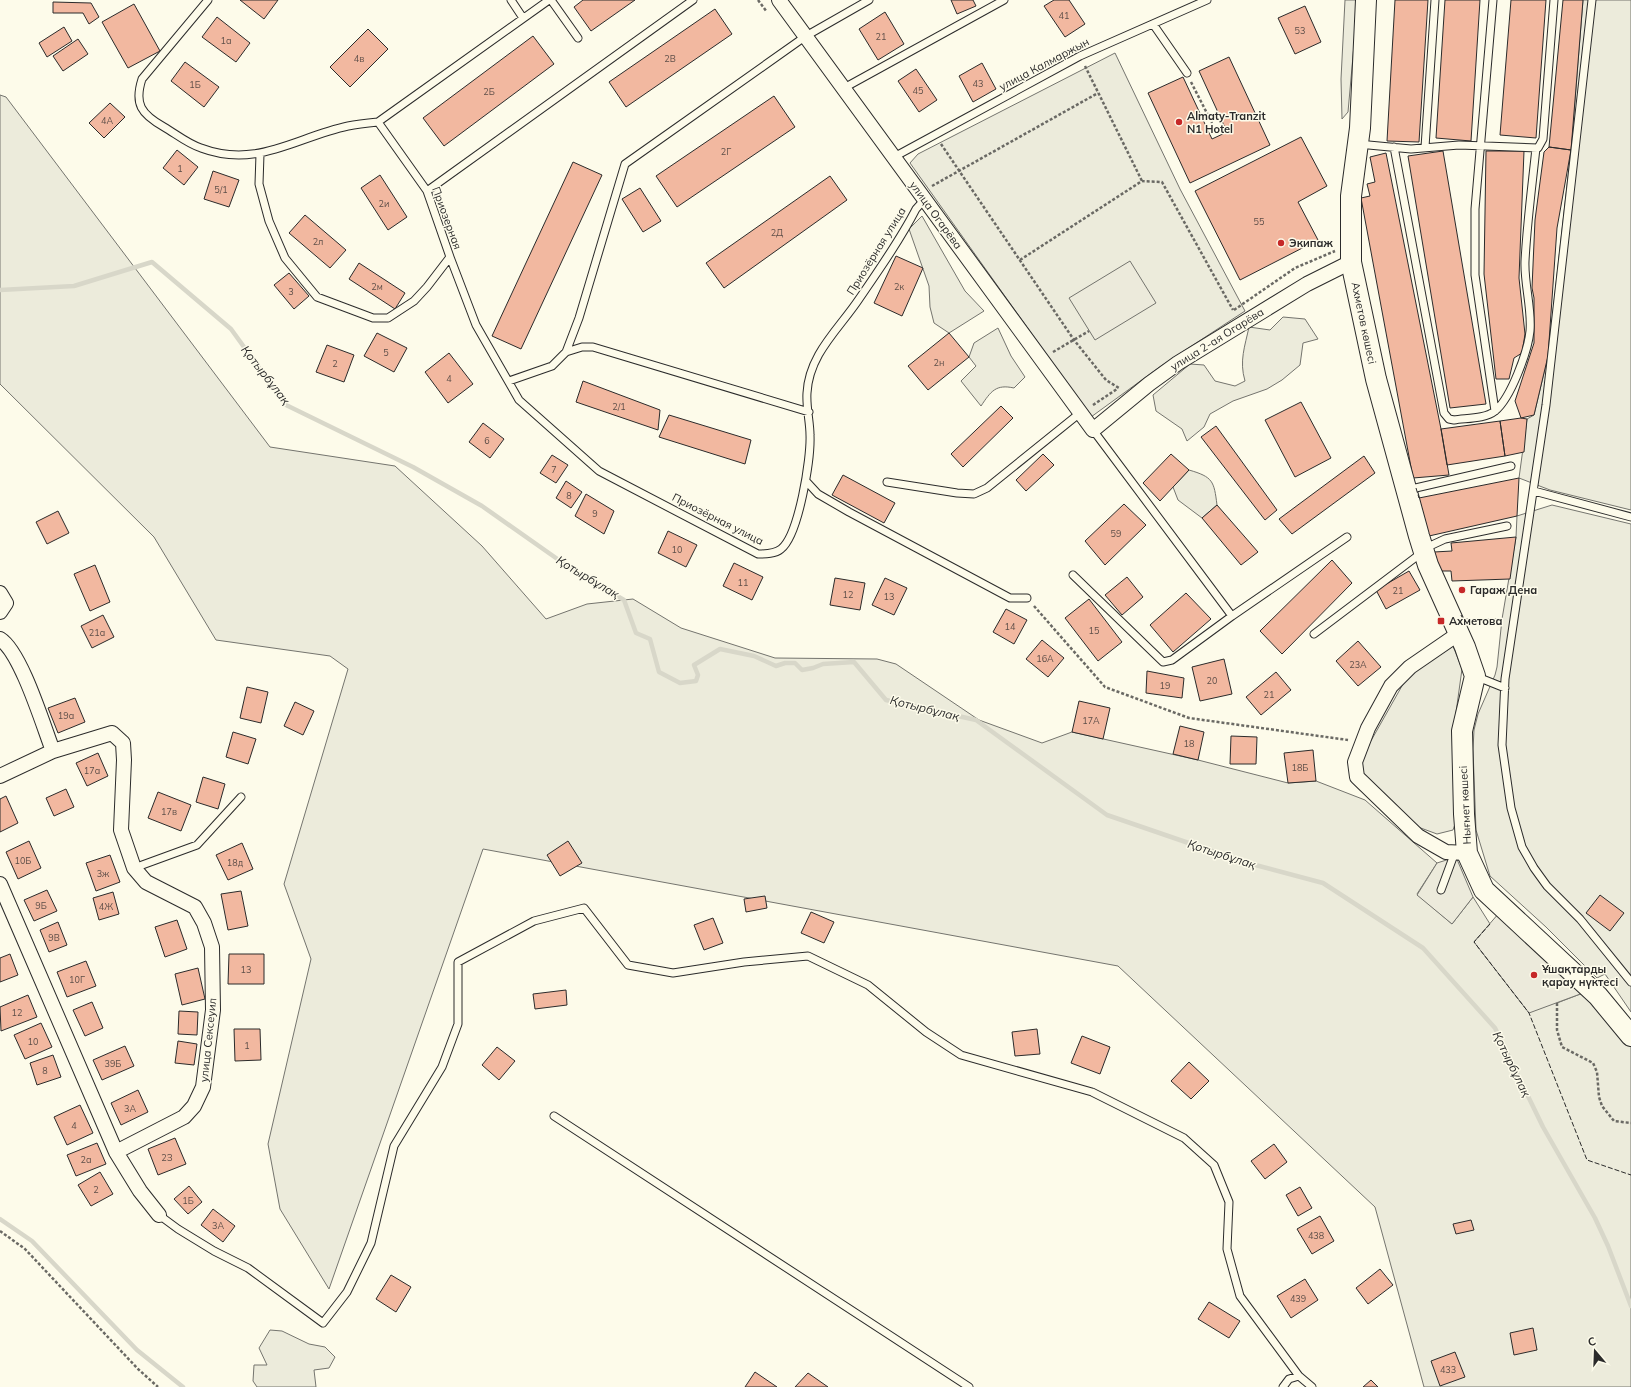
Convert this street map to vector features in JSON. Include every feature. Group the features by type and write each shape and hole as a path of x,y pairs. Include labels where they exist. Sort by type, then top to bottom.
{"main road":[{"name":"Ахметов көшесі","path":"1366,0 1360,128 1351,196 1351,262 1376,379 1424,551 1458,634"},
{"path":"1458,634 1470,660 1475,676"},
{"name":"Нығмет көшесі","path":"1475,676 1462,731 1464,814 1461,853 1484,890 1598,996 1631,1036"}],"street":[{"name":"улица Огарёва","path":"779,0 1093,430"},
{"name":"улица 2-ая Огарёва","path":"1093,430 1149,384 1178,363 1307,284 1351,262"},
{"path":"0,593 6,603 0,612"},
{"path":"1458,634 1410,667 1392,686 1368,728 1355,762 1357,777 1418,836 1446,852 1461,853"},
{"path":"0,639 5,642 20,666 53,750"},
{"name":"улица Сексеуил","path":"0,776 53,750 112,733 123,743 124,760 121,830 134,868 146,882 195,907 204,923 212,947 213,1010 203,1087 194,1106 184,1117 116,1152"},
{"path":"0,884 116,1152 140,1192 159,1215"}],"lane":[{"path":"208,0 142,79 138,93 141,110 155,122 201,148 237,156 260,154 348,126 378,122 550,0 578,38"},
{"path":"512,0 523,18"},
{"path":"427,192 693,0"},
{"path":"509,381 552,366 566,352 579,318 625,164 806,36 869,0"},
{"path":"844,88 1004,0"},
{"name":"улица Калмаржын","path":"894,157 1080,56 1208,0"},
{"path":"1425,148 1435,0"},
{"path":"1493,0 1475,209 1473,255 1495,411"},
{"path":"1358,144 1411,149 1459,145 1536,148 1541,145 1554,0"},
{"path":"1592,0 1546,405 1505,688 1502,745 1511,808 1522,847 1534,868 1547,886 1580,919 1631,982"},
{"path":"1153,24 1187,72"},
{"name":"Приозерная","path":"260,154 258,184 269,221 285,258 317,297 373,318 388,318 414,301 450,257 427,192 378,122"},
{"path":"1394,148 1446,417 1454,420 1488,414 1495,411 1502,404 1511,388 1528,344 1530,330 1525,261 1536,148"},
{"name":"Приозёрная улица","path":"450,257 476,325 519,400 599,471 758,554 768,554 782,548 791,536 806,481 810,437 807,393 812,367 821,350 859,300 916,209 925,199"},
{"path":"566,352 582,347 593,346 809,412"},
{"path":"887,482 974,494 987,488 1080,413"},
{"path":"1093,430 1232,616"},
{"path":"1407,490 1511,466"},
{"path":"806,481 818,494 849,512 1010,598 1027,598"},
{"path":"1534,491 1631,517"},
{"path":"1314,634 1432,545 1445,540 1507,526"},
{"path":"1073,575 1163,662 1172,660 1232,616 1347,537"},
{"path":"1475,676 1505,688"},
{"path":"134,868 197,845 241,796"},
{"path":"1441,890 1461,853"},
{"path":"159,1215 178,1230 214,1251 248,1268 323,1323 347,1292 371,1243 394,1146 442,1067 458,1024 458,962 534,921 584,908 628,965 673,972 744,962 808,956 868,985 926,1032 961,1055 1092,1092 1184,1138 1214,1165 1229,1202 1227,1249 1240,1296 1299,1376 1312,1387"},
{"path":"554,1116 969,1387"},
{"path":"1283,1387 1290,1379 1299,1376"}],"path":[{"path":"1080,56 1142,181"},
{"path":"1187,72 1212,123"},
{"path":"932,186 1098,93"},
{"path":"935,135 1074,340 1106,380 1119,388"},
{"path":"1020,260 1142,181 1162,182 1233,310"},
{"path":"1041,360 1089,331"},
{"path":"1027,598 1105,687 1189,718 1363,742"},
{"path":"1556,1003 1558,1030 1562,1047 1593,1063 1597,1072 1599,1097 1602,1106 1614,1121 1631,1123"},
{"path":"0,1231 25,1248 138,1369 158,1387"}],"shaded area":[{"path":"1345,0 1358,0 1348,112 1342,119 1341,79"},
{"path":"1583,0 1631,0 1631,510 1550,490 1519,478 1527,419 1534,415 1548,356 1571,150"},
{"path":"1115,53 1180,189 1245,311 1161,366 1091,417 910,163 918,154"},
{"path":"0,95 6,97 270,447 395,466 482,546 546,619 587,604 633,599 681,628 775,658 877,659 896,664 979,720 1042,743 1072,732 1198,760 1288,783 1316,781 1365,800 1437,863 1417,894 1452,924 1473,897 1490,924 1474,942 1557,1003 1583,993 1631,1046 1631,1387 1424,1387 1375,1207 1118,966 483,849 329,1289 280,1209 268,1144 311,959 284,884 348,669 330,656 216,640 154,537 0,384"},
{"path":"922,216 965,291 984,311 949,333 934,323 930,307 929,286 909,229"},
{"path":"1130,261 1156,303 1095,340 1069,298"},
{"path":"1283,317 1305,319 1318,339 1303,343 1300,365 1282,380 1267,389 1233,401 1210,414 1204,427 1187,441 1182,429 1156,411 1153,395 1190,364 1204,365 1215,381 1235,386 1245,381 1243,374 1243,360 1244,347 1249,327 1270,330"},
{"path":"998,328 1011,356 1025,377 1014,388 1003,387 994,390 981,406 961,381 976,366 969,357 974,343"},
{"path":"1189,470 1208,478 1215,490 1217,505 1202,518 1178,500 1173,487"},
{"path":"1552,505 1631,524 1631,1012 1605,974 1597,978 1546,927 1490,876 1476,830 1473,749 1474,730 1478,714 1497,667 1502,619 1516,537 1517,516"},
{"path":"1453,646 1462,669 1453,734 1457,818 1453,830 1437,834 1418,827 1361,776 1359,762 1407,677"},
{"path":"1456,857 1473,897 1452,924 1417,895 1437,863"},
{"path":"1499,913 1583,993 1529,1013 1474,942"},
{"path":"270,1330 282,1331 309,1344 325,1347 335,1357 329,1368 314,1370 316,1387 257,1387 253,1381 254,1365 267,1365 259,1348"}],"building":[{"path":"240,0 278,0 264,19"},
{"path":"583,0 635,0 591,31 574,7"},
{"path":"951,0 973,0 976,6 957,14"},
{"path":"1054,0 1069,0 1085,24 1065,37 1044,6"},
{"path":"1395,0 1428,0 1419,142 1387,141"},
{"path":"1445,0 1480,0 1471,141 1436,138"},
{"path":"1511,0 1546,0 1536,138 1500,135"},
{"path":"1563,0 1583,0 1571,150 1549,147"},
{"path":"53,2 91,3 99,17 89,24 83,13 53,13"},
{"path":"134,4 160,51 128,68 102,22"},
{"path":"1305,6 1321,42 1295,54 1278,18"},
{"path":"715,9 732,34 626,107 609,82"},
{"path":"885,12 904,44 878,60 859,29"},
{"path":"217,17 250,43 236,62 202,37"},
{"path":"64,27 72,41 47,57 39,43"},
{"path":"368,29 388,49 350,87 330,67"},
{"path":"533,36 554,64 444,146 423,118"},
{"path":"78,39 88,54 63,71 53,56"},
{"path":"1229,57 1270,145 1190,183 1148,93 1183,77 1212,139 1227,132 1199,71"},
{"path":"185,62 219,87 204,107 171,81"},
{"path":"982,63 996,89 973,102 959,76"},
{"path":"916,69 937,100 919,112 898,81"},
{"path":"774,96 795,127 677,207 656,176"},
{"path":"110,103 125,117 104,138 89,123"},
{"path":"1301,137 1327,186 1298,202 1318,240 1240,280 1195,191"},
{"path":"1549,147 1571,150 1557,228 1548,356 1534,415 1521,418 1515,401 1534,343 1534,298 1532,288 1535,220 1544,152"},
{"path":"177,150 198,167 184,185 163,168"},
{"path":"1443,151 1486,404 1450,408 1408,156"},
{"path":"1486,151 1524,151 1519,278 1525,334 1522,353 1514,358 1509,379 1496,379 1484,274"},
{"path":"1386,153 1449,475 1413,478 1361,198 1370,196 1367,184 1375,182 1370,157"},
{"path":"573,162 602,175 521,349 492,336"},
{"path":"213,171 239,180 229,207 204,199"},
{"path":"380,175 407,217 388,230 361,188"},
{"path":"830,176 847,200 724,288 706,263"},
{"path":"640,188 661,221 643,232 622,199"},
{"path":"305,215 346,250 330,268 289,233"},
{"path":"896,256 923,268 902,316 874,303"},
{"path":"359,263 405,293 395,309 349,279"},
{"path":"289,273 309,296 294,309 274,285"},
{"path":"377,333 407,348 394,372 364,356"},
{"path":"949,333 969,357 928,390 908,366"},
{"path":"327,345 354,355 344,382 316,372"},
{"path":"449,353 473,384 448,403 425,372"},
{"path":"583,381 660,410 658,430 576,402"},
{"path":"1301,402 1331,458 1295,477 1265,420"},
{"path":"1001,406 1013,418 963,467 951,454"},
{"path":"669,415 751,440 745,464 659,437"},
{"path":"1521,418 1527,419 1524,452 1505,456 1500,421"},
{"path":"1500,421 1505,456 1447,465 1441,429"},
{"path":"483,423 504,439 490,458 469,442"},
{"path":"1216,426 1277,510 1265,520 1201,437"},
{"path":"1043,454 1054,465 1026,491 1016,480"},
{"path":"1171,454 1189,470 1160,501 1143,483"},
{"path":"552,455 568,465 556,483 540,473"},
{"path":"1364,456 1375,473 1292,534 1279,519"},
{"path":"843,475 895,503 884,523 832,495"},
{"path":"1519,478 1517,516 1429,536 1419,498"},
{"path":"566,481 582,492 571,508 556,498"},
{"path":"586,494 614,511 604,534 575,516"},
{"path":"1124,504 1146,525 1105,565 1085,541"},
{"path":"1217,505 1258,552 1241,565 1202,518"},
{"path":"58,511 69,533 47,544 36,522"},
{"path":"668,531 697,545 686,567 658,553"},
{"path":"1516,537 1510,579 1452,581 1451,571 1436,571 1434,552 1452,551 1451,543"},
{"path":"1332,560 1352,583 1282,654 1260,631"},
{"path":"734,563 763,577 752,600 723,586"},
{"path":"95,565 110,602 90,611 74,574"},
{"path":"1409,571 1420,590 1386,609 1376,590"},
{"path":"1127,577 1143,597 1122,615 1105,595"},
{"path":"835,578 865,583 860,610 830,605"},
{"path":"885,578 907,588 894,615 872,605"},
{"path":"1186,593 1211,619 1173,652 1150,625"},
{"path":"1089,599 1122,642 1098,661 1065,618"},
{"path":"1006,609 1027,620 1014,644 993,632"},
{"path":"103,615 114,637 92,648 81,626"},
{"path":"1042,640 1064,658 1048,677 1026,659"},
{"path":"1358,641 1381,667 1358,686 1336,661"},
{"path":"1224,659 1232,694 1200,701 1192,667"},
{"path":"1147,671 1184,678 1182,698 1146,693"},
{"path":"1276,672 1291,690 1261,715 1246,697"},
{"path":"247,687 268,692 261,723 240,718"},
{"path":"75,698 85,722 58,733 48,708"},
{"path":"1079,701 1110,708 1103,739 1072,732"},
{"path":"295,702 314,711 303,735 284,726"},
{"path":"1180,726 1204,732 1198,760 1173,754"},
{"path":"233,732 256,739 248,764 226,757"},
{"path":"1231,736 1257,737 1256,764 1230,764"},
{"path":"1313,750 1316,781 1288,783 1284,753"},
{"path":"98,753 108,776 87,786 76,763"},
{"path":"203,777 225,784 218,809 196,802"},
{"path":"66,789 74,807 54,816 46,798"},
{"path":"158,792 191,805 181,831 148,818"},
{"path":"6,796 18,823 0,832 0,799"},
{"path":"29,841 41,868 18,879 6,852"},
{"path":"568,841 582,863 560,876 547,855"},
{"path":"242,843 253,869 228,880 216,855"},
{"path":"110,855 120,882 96,891 86,863"},
{"path":"47,890 57,911 34,921 24,900"},
{"path":"241,891 248,926 228,930 221,894"},
{"path":"113,892 119,914 99,920 93,898"},
{"path":"1600,895 1624,913 1610,931 1586,913"},
{"path":"765,896 767,908 746,912 744,899"},
{"path":"811,912 834,922 824,943 801,933"},
{"path":"713,918 723,943 704,950 694,925"},
{"path":"177,920 187,949 165,957 155,927"},
{"path":"58,922 67,945 49,952 40,930"},
{"path":"10,954 18,975 0,982 0,958"},
{"path":"229,954 264,954 264,984 228,984"},
{"path":"86,961 96,986 67,997 57,972"},
{"path":"198,968 205,999 182,1005 175,974"},
{"path":"566,990 567,1005 535,1009 533,994"},
{"path":"28,995 37,1017 1,1031 0,1007"},
{"path":"92,1002 103,1028 85,1036 73,1010"},
{"path":"179,1011 198,1012 197,1035 178,1034"},
{"path":"41,1023 52,1047 25,1059 14,1035"},
{"path":"234,1029 260,1029 261,1060 235,1061"},
{"path":"1037,1029 1040,1054 1015,1056 1012,1032"},
{"path":"1082,1036 1110,1047 1100,1074 1071,1063"},
{"path":"178,1041 197,1044 194,1065 175,1063"},
{"path":"125,1046 134,1066 102,1080 93,1060"},
{"path":"497,1047 515,1061 499,1080 482,1065"},
{"path":"53,1055 61,1077 37,1085 30,1063"},
{"path":"1189,1062 1209,1081 1191,1099 1171,1081"},
{"path":"138,1090 148,1112 121,1125 111,1103"},
{"path":"80,1105 93,1133 67,1145 54,1117"},
{"path":"175,1138 186,1164 158,1175 148,1149"},
{"path":"97,1143 106,1164 76,1176 67,1155"},
{"path":"1274,1144 1287,1162 1265,1179 1251,1161"},
{"path":"100,1172 113,1194 91,1206 78,1185"},
{"path":"189,1186 202,1202 188,1214 174,1199"},
{"path":"1300,1187 1312,1208 1298,1216 1286,1195"},
{"path":"213,1209 235,1226 223,1242 201,1225"},
{"path":"1320,1216 1334,1241 1312,1254 1297,1229"},
{"path":"1471,1220 1474,1230 1456,1234 1453,1224"},
{"path":"1380,1269 1393,1285 1368,1304 1356,1288"},
{"path":"391,1275 411,1287 396,1312 376,1299"},
{"path":"1305,1279 1318,1300 1291,1318 1277,1296"},
{"path":"1209,1302 1240,1321 1229,1338 1198,1319"},
{"path":"1533,1328 1537,1350 1514,1355 1510,1333"},
{"path":"1455,1352 1465,1377 1440,1386 1431,1361"},
{"path":"755,1372 777,1387 745,1387"},
{"path":"808,1373 828,1387 795,1387"},
{"path":"1371,1380 1378,1387 1363,1387"}],"waterway":[{"name":"Қотырбұлақ","path":"0,290 74,286 152,262 231,329 286,405 413,467 482,506 573,570 624,600 636,633 650,639 659,672 680,683 696,681 698,675 694,665 720,649 754,656 776,666 785,663 795,663 802,670 823,664 854,662 886,700 976,720 1107,815 1244,862 1323,883 1423,948 1495,1028 1543,1127 1595,1218 1608,1246 1631,1306"},
{"path":"0,1219 32,1241 137,1350 183,1387"}],"fence":[{"path":"1416,488 1419,498"},
{"path":"1461,615 1463,619 1502,619"},
{"path":"1490,924 1474,942 1529,1013 1587,1160 1631,1175"}],"place":[{"name":"Almaty-Tranzit N1 Hotel","path":"1179,122"},
{"name":"Экипаж","path":"1281,243"},
{"name":"Гараж Дена","path":"1462,590"},
{"name":"Ахметова","path":"1441,621"},
{"name":"Ұшақтарды қарау нүктесі","path":"1534,975"}]}
